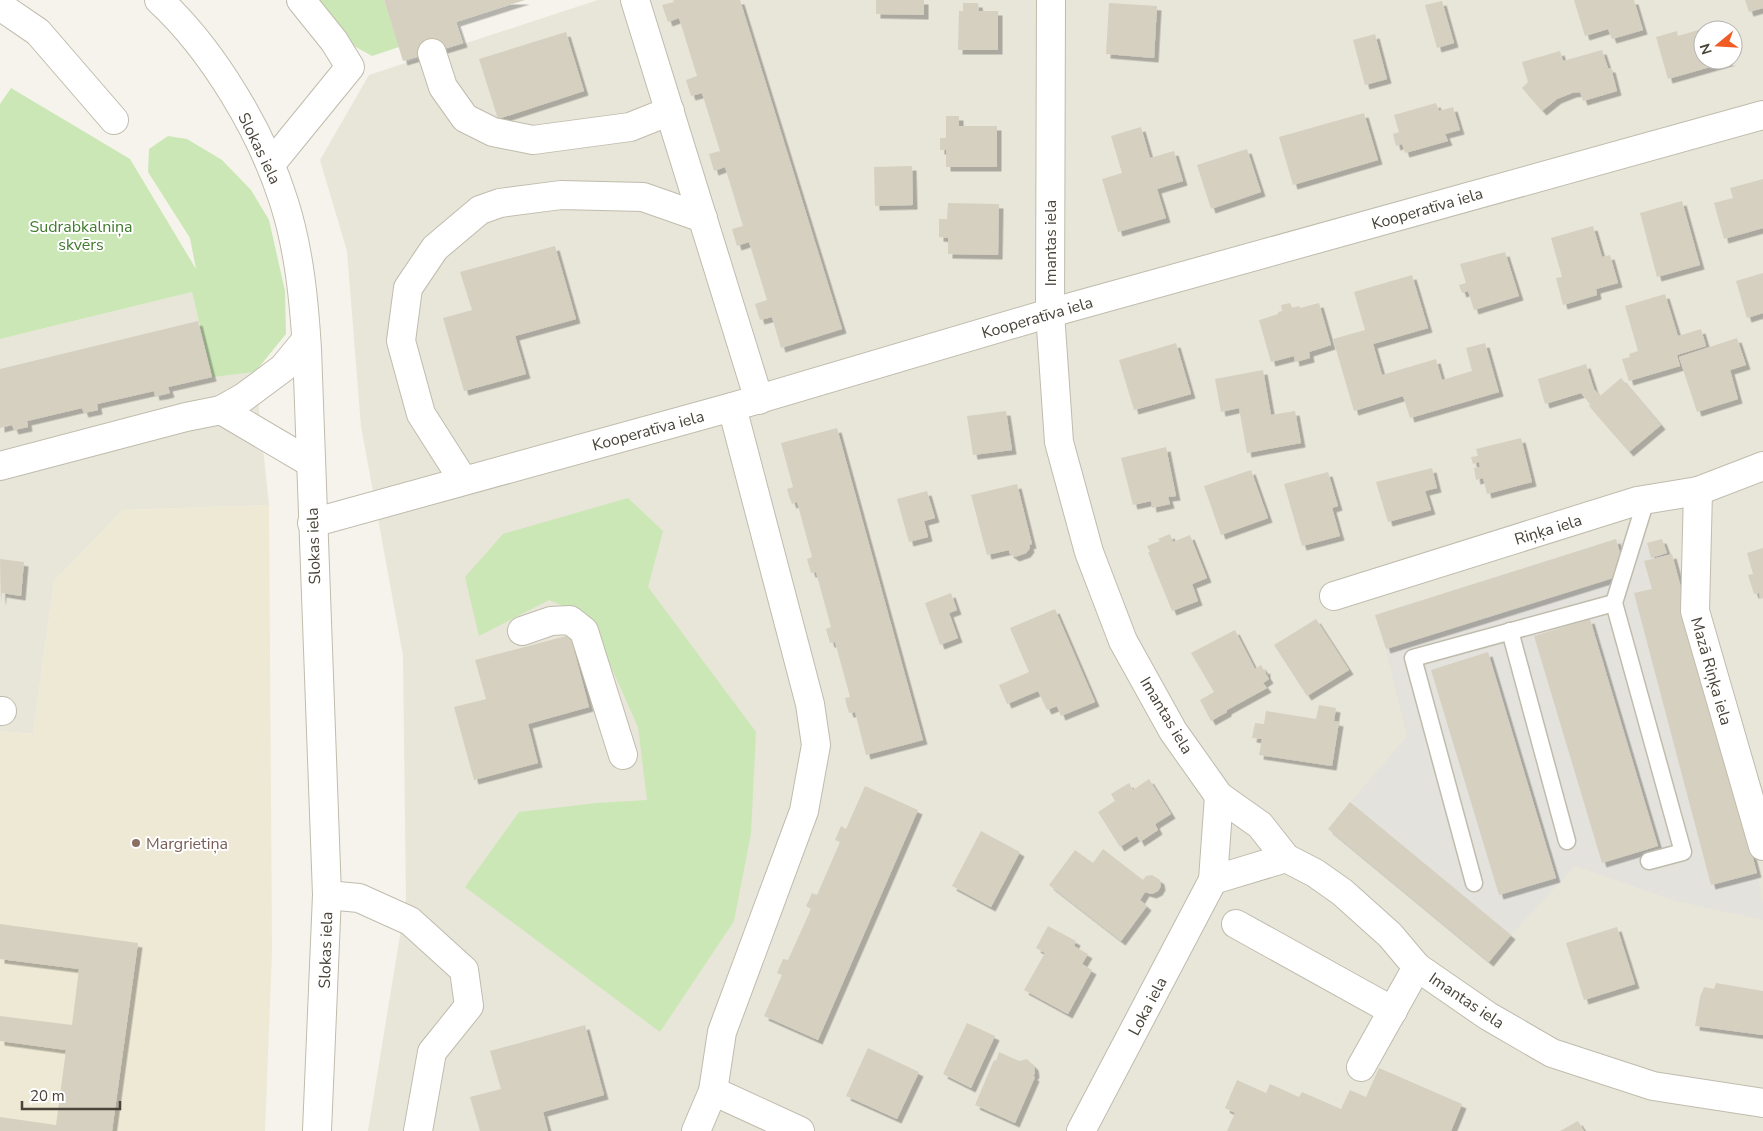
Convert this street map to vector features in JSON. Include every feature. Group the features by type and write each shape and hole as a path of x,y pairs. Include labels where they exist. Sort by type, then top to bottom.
{"street":[{"name":"Slokas iela","path":"159,0 178,18 227,82 271,164 287,212 302,282 306,340 327,895 317,1131"},
{"path":"271,164 350,66 334,41 301,0"},
{"path":"635,0 758,400"},
{"name":"Imantas iela","path":"1051,0 1050,312 1059,442 1089,552 1123,641 1173,730 1219,796 1260,825 1286,858 1315,873 1342,892 1390,935 1418,966 1488,1016 1552,1053 1653,1086 1763,1103"},
{"path":"0,6 38,32 114,120"},
{"path":"432,52 443,87 465,118 493,132 533,140 630,127 670,111"},
{"name":"Kooperatīva iela","path":"312,523 758,400 1050,312 1763,115"},
{"path":"463,480 421,414 401,341 408,288 436,248 480,210 500,203 561,195 643,197 703,218"},
{"path":"0,466 221,410 244,397 282,368 306,340"},
{"path":"696,1131 713,1091 722,1032 804,811 816,745 810,704 732,407"},
{"path":"221,410 310,463"},
{"name":"Riņķa iela","path":"1334,596 1637,501 1698,492 1763,466"},
{"name":"Mazā Riņķa iela","path":"1698,492 1695,611 1763,846"},
{"path":"522,631 551,621 570,620 584,631 623,755"},
{"name":"Loka iela","path":"1081,1131 1213,880 1219,796"},
{"path":"1213,880 1286,858"},
{"path":"327,895 358,898 410,921 464,970 469,1006 432,1052 418,1131"},
{"path":"1236,924 1392,1011"},
{"path":"1361,1067 1418,966"},
{"path":"713,1091 800,1131"}],"lane":[{"path":"1646,500 1614,603 1683,852 1650,861"},
{"path":"1474,883 1413,658 1614,603"},
{"path":"1510,631 1568,841"}],"shaded area":[{"path":"598,0 1763,0 1763,1131 368,1131 406,899 403,655 361,426 347,251 320,160 369,75"},
{"path":"192,292 212,376 255,372 269,505 123,510 54,581 33,734 0,731 0,339"},
{"name":"Margrietiņa","path":"269,505 272,951 265,1131 0,1131 0,731 33,734 54,581 123,510"},
{"path":"1616,539 1647,543 1662,539 1667,553 1672,554 1757,873 1763,903 1763,920 1676,901 1575,866 1511,935 1489,962 1328,829 1407,736 1386,649 1375,615"}],"green space":[{"path":"312,0 384,0 399,47 372,56 354,46 341,35"},
{"name":"Sudrabkalniņa skvērs","path":"11,88 130,159 196,269 190,238 148,172 149,149 168,136 187,139 222,160 251,190 269,220 285,291 286,334 255,372 212,377 192,292 0,339 0,104"},
{"path":"628,498 663,531 648,587 756,732 751,833 734,921 660,1032 465,887 519,812 597,803 647,800 638,727 589,617 549,600 479,636 465,577 503,534"}],"building":[{"path":"384,0 525,0 456,22 463,43 403,61"},
{"path":"673,0 740,0 842,329 781,348 772,317 760,320 755,304 767,300 749,242 737,246 732,229 743,226 725,167 714,171 709,154 720,151 702,93 691,96 686,80 697,76 679,18 668,22 662,5 674,2"},
{"path":"876,0 924,0 924,15 876,14"},
{"path":"1574,0 1634,0 1643,30 1612,39 1608,29 1585,36"},
{"path":"1745,0 1763,0 1763,8 1749,12"},
{"path":"1442,1 1454,43 1437,48 1425,5"},
{"path":"963,3 978,3 979,11 998,11 998,50 958,50 959,11 963,11"},
{"path":"1109,3 1157,6 1154,58 1106,54"},
{"path":"1677,31 1678,36 1693,32 1693,70 1700,70 1668,79 1656,37"},
{"path":"566,32 584,91 498,119 479,59"},
{"path":"1375,34 1387,79 1365,85 1353,40"},
{"path":"1602,50 1608,68 1611,68 1617,91 1583,101 1580,92 1572,93 1557,99 1542,111 1522,88 1528,82 1522,62 1560,51 1563,61"},
{"path":"1436,103 1439,111 1453,107 1460,130 1445,134 1448,141 1405,153 1402,144 1396,146 1393,134 1399,132 1394,115"},
{"path":"1364,113 1378,160 1293,185 1279,137"},
{"path":"946,116 959,116 959,126 997,126 997,167 946,167 946,150 940,150 940,138 946,138"},
{"path":"1141,127 1150,158 1174,151 1183,181 1157,189 1166,218 1118,232 1102,179 1122,173 1111,136"},
{"path":"1247,149 1261,192 1211,209 1197,165"},
{"path":"912,166 913,205 875,206 874,167"},
{"path":"1763,179 1763,228 1724,239 1714,203 1733,198 1730,188"},
{"path":"1682,201 1700,265 1657,277 1640,213"},
{"path":"948,203 999,204 998,255 948,254 948,238 939,237 939,219 947,219"},
{"path":"1593,226 1602,257 1610,255 1618,283 1596,289 1597,295 1563,305 1556,278 1562,277 1551,238"},
{"path":"555,246 576,319 515,336 526,374 464,391 443,318 472,310 460,272"},
{"path":"1505,252 1519,296 1474,310 1468,291 1462,293 1459,285 1466,283 1460,264"},
{"path":"1763,273 1763,313 1747,318 1736,281"},
{"path":"1412,275 1428,328 1373,344 1382,375 1436,359 1442,380 1472,371 1466,348 1485,343 1499,392 1410,418 1403,396 1354,411 1333,339 1365,330 1354,292"},
{"path":"1665,294 1678,336 1701,329 1706,346 1677,355 1680,366 1629,381 1622,359 1630,357 1629,354 1638,351 1625,306"},
{"path":"1290,303 1292,308 1299,306 1300,308 1319,303 1331,345 1309,352 1310,358 1295,362 1294,356 1271,362 1259,320 1278,314 1278,312 1282,311 1281,305"},
{"path":"198,321 212,377 168,387 170,393 162,395 155,396 154,391 97,404 98,410 84,413 82,408 27,421 28,427 14,430 12,425 0,428 0,369"},
{"path":"1737,338 1746,365 1730,370 1738,399 1697,412 1679,357"},
{"path":"1176,343 1191,394 1134,410 1119,360"},
{"path":"1586,364 1594,389 1600,396 1621,378 1661,425 1629,452 1589,406 1590,404 1581,393 1545,404 1538,379"},
{"path":"1263,370 1271,415 1295,411 1301,443 1247,453 1239,408 1221,412 1215,379"},
{"path":"1006,411 1012,450 973,455 967,416"},
{"path":"837,428 923,740 866,755 855,712 849,713 847,706 845,698 850,697 835,642 830,643 826,629 831,627 816,572 811,573 807,559 812,557 797,502 792,504 787,489 793,487 781,443"},
{"path":"1521,438 1532,482 1487,494 1483,478 1476,480 1474,468 1480,467 1479,462 1473,464 1471,457 1478,456 1476,449"},
{"path":"1166,447 1176,496 1168,497 1170,504 1152,508 1151,501 1133,505 1121,458"},
{"path":"1432,468 1437,488 1425,491 1431,510 1388,522 1376,482"},
{"path":"1251,470 1268,518 1221,535 1204,486"},
{"path":"1328,472 1338,506 1332,508 1340,536 1302,546 1284,484"},
{"path":"1017,484 1032,544 1029,545 1030,548 1026,553 1015,557 1009,553 1009,550 987,555 971,495"},
{"path":"927,491 935,518 924,521 928,537 909,542 897,499"},
{"path":"1170,534 1173,542 1190,535 1207,578 1192,584 1198,601 1172,611 1147,546 1160,541 1158,539"},
{"path":"1616,539 1622,560 1613,578 1386,649 1375,615"},
{"path":"1662,539 1667,553 1651,558 1647,543"},
{"path":"1763,548 1763,597 1760,598 1759,593 1754,594 1748,575 1753,574 1747,553"},
{"path":"1672,554 1757,873 1711,885 1634,593 1652,589 1644,561"},
{"path":"0,559 24,562 21,596 2,593 1,602"},
{"path":"951,593 957,610 949,613 958,638 940,645 925,603"},
{"path":"1055,609 1095,702 1061,716 1057,706 1047,710 1038,691 1007,704 999,685 1029,672 1010,628"},
{"path":"1316,619 1349,670 1307,696 1274,645"},
{"path":"1590,619 1658,846 1602,863 1534,636"},
{"path":"1235,630 1255,669 1261,665 1264,670 1266,669 1269,679 1263,683 1267,688 1211,721 1200,700 1214,692 1191,653"},
{"path":"570,635 589,707 528,724 538,763 474,780 454,707 486,699 475,660"},
{"path":"1488,652 1556,878 1499,895 1431,670"},
{"path":"1319,705 1336,708 1334,721 1339,722 1332,766 1259,755 1262,739 1252,738 1255,723 1264,724 1266,711 1316,719"},
{"path":"1149,779 1171,814 1155,824 1158,830 1140,842 1137,836 1120,847 1098,812 1115,801 1111,794 1129,783 1133,790"},
{"path":"865,786 918,810 818,1040 764,1016 782,975 777,973 783,959 788,960 811,909 806,906 812,893 817,895 840,842 835,840 841,826 846,829"},
{"path":"1350,802 1511,935 1489,962 1328,829"},
{"path":"981,831 1020,852 991,907 952,886"},
{"path":"1103,849 1143,880 1146,876 1152,875 1160,880 1161,886 1158,891 1152,894 1145,892 1140,900 1147,906 1121,941 1049,885 1075,850 1093,863"},
{"path":"0,924 138,943 112,1131 0,1131 0,1117 56,1125 66,1050 0,1041 0,1016 72,1025 79,969 0,959"},
{"path":"1048,926 1076,941 1074,946 1088,954 1082,964 1092,970 1068,1014 1024,990 1045,953 1036,948"},
{"path":"1617,927 1635,984 1584,1000 1566,943"},
{"path":"1716,983 1763,991 1763,1035 1695,1026 1700,997 1704,987 1714,989"},
{"path":"967,1023 995,1036 971,1088 943,1074"},
{"path":"585,1025 604,1095 543,1112 548,1131 480,1131 470,1097 501,1089 490,1051"},
{"path":"868,1048 919,1072 897,1119 846,1096"},
{"path":"999,1052 1019,1061 1027,1059 1034,1066 1035,1073 1033,1076 1035,1077 1015,1123 975,1105"},
{"path":"1379,1068 1462,1104 1451,1131 1227,1131 1235,1113 1225,1108 1237,1080 1266,1093 1270,1084 1299,1097 1302,1092 1341,1109 1350,1090 1366,1097"},
{"path":"1578,1121 1584,1131 1560,1131"}],"place":[{"name":"Margrietiņa","path":"136,843"}]}
